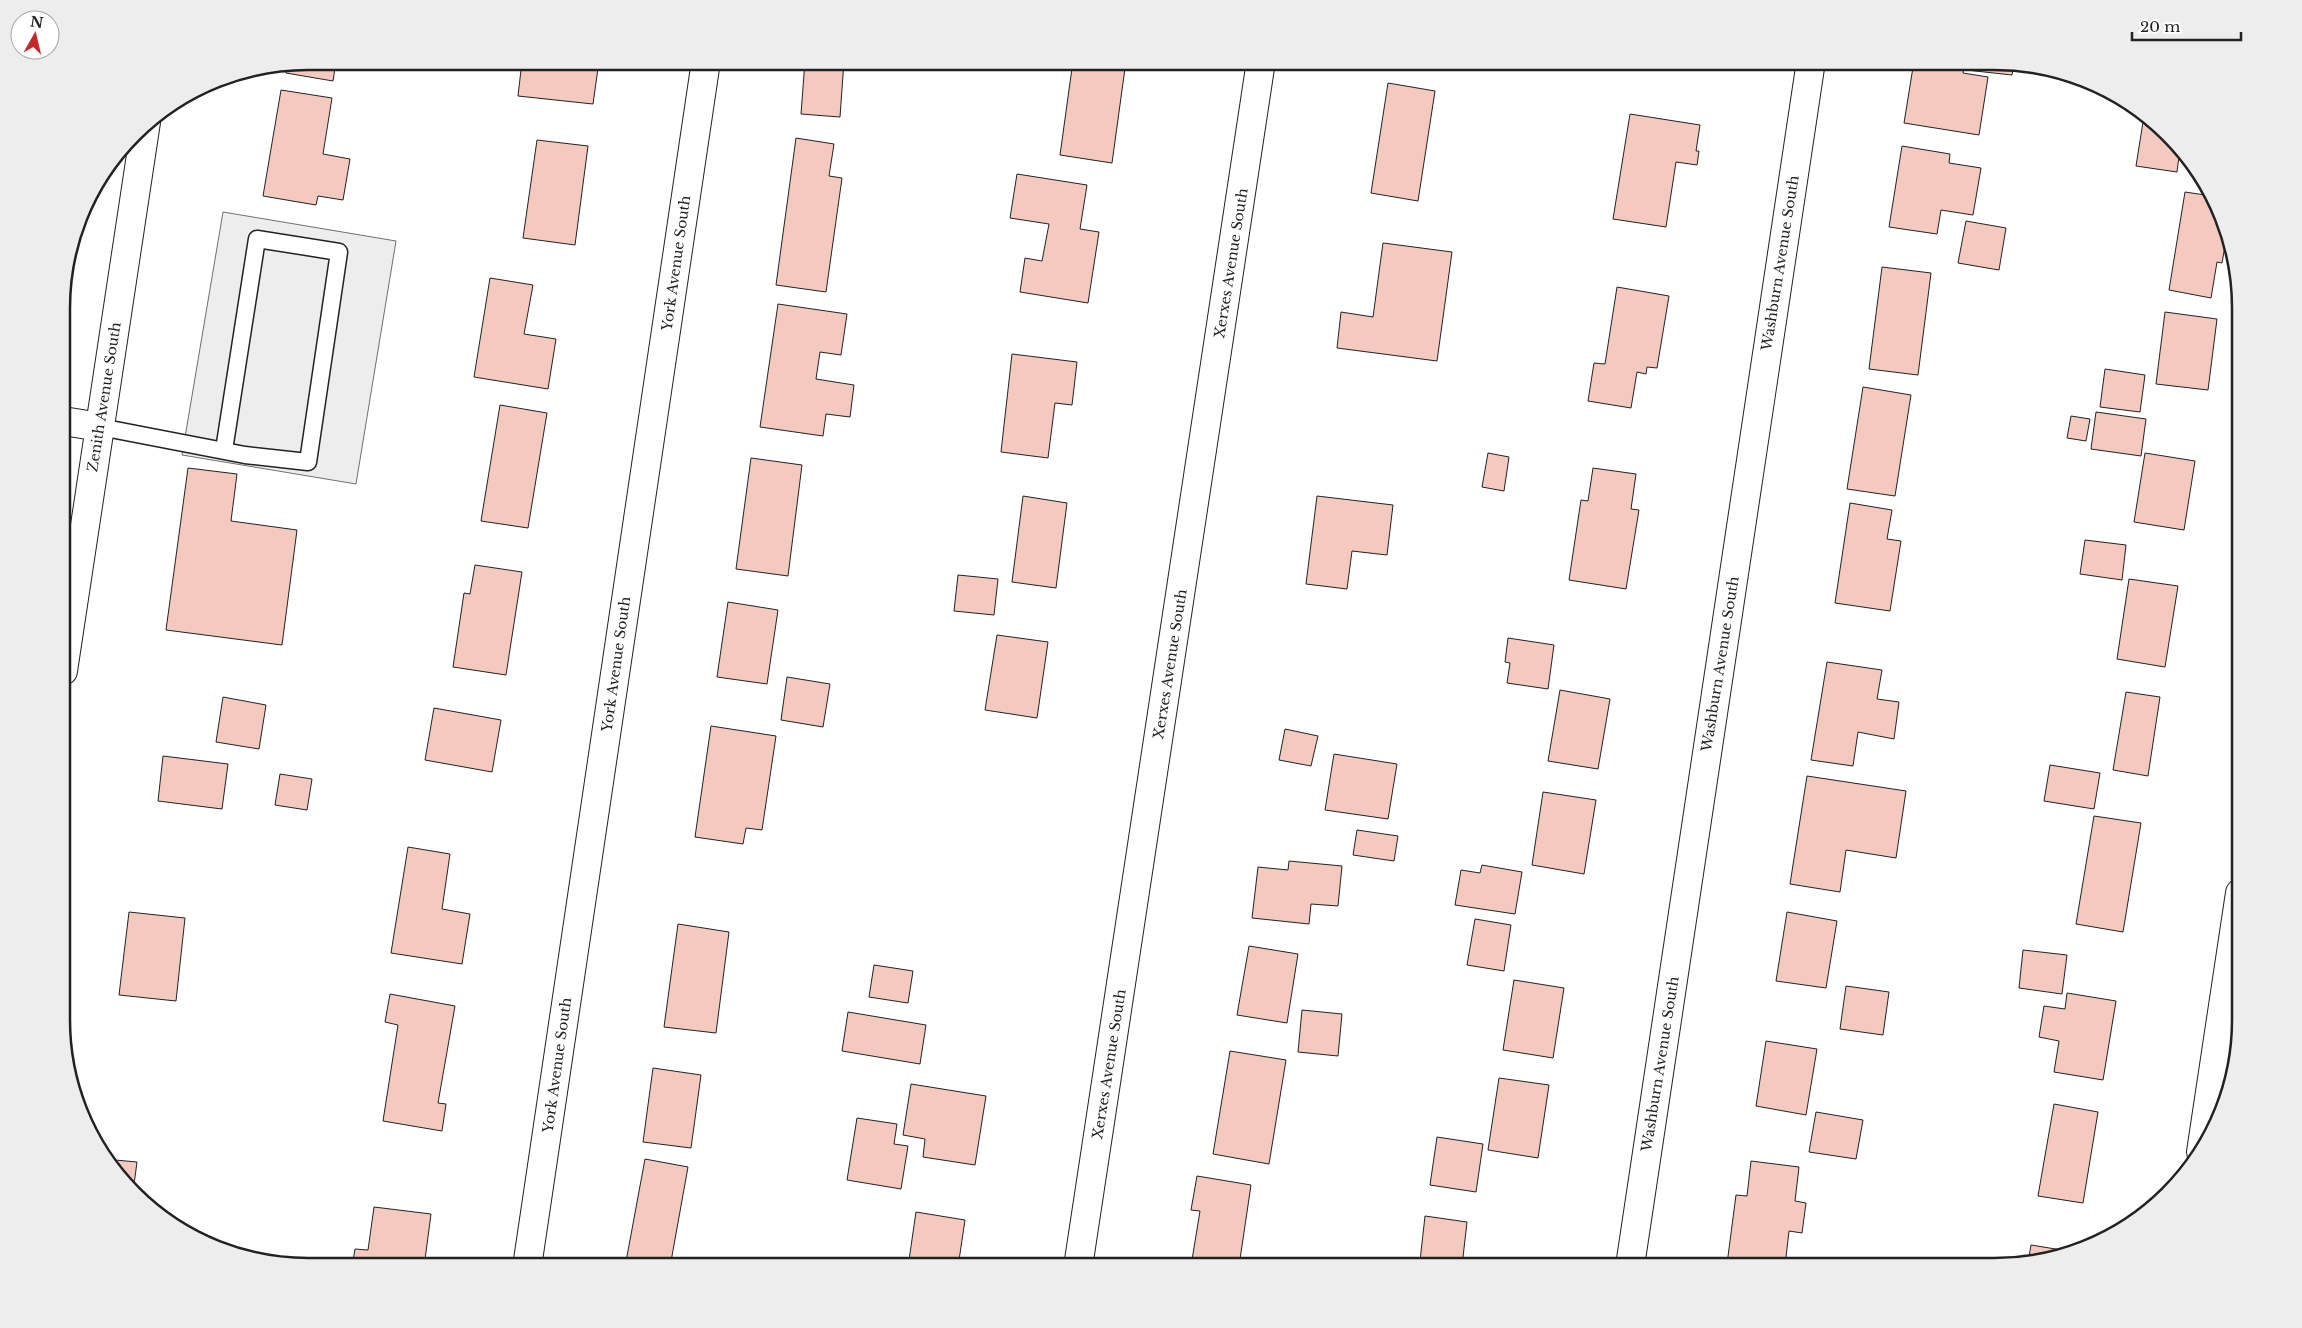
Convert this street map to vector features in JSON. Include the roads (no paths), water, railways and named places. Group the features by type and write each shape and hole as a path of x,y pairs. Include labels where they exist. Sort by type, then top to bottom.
{"street":[{"name":"York Avenue South","path":"528,1258 705,70"},
{"name":"Xerxes Avenue South","path":"1079,1258 1261,70"},
{"name":"Washburn Avenue South","path":"1631,1258 1810,70"},
{"name":"Zenith Avenue South","path":"70,626 144,136"},
{"path":"70,422 100,427"},
{"path":"2204,1131 2232,946"}],"lane":[{"path":"100,427 245,455 308,462 339,252 256,239 224,450"}]}
